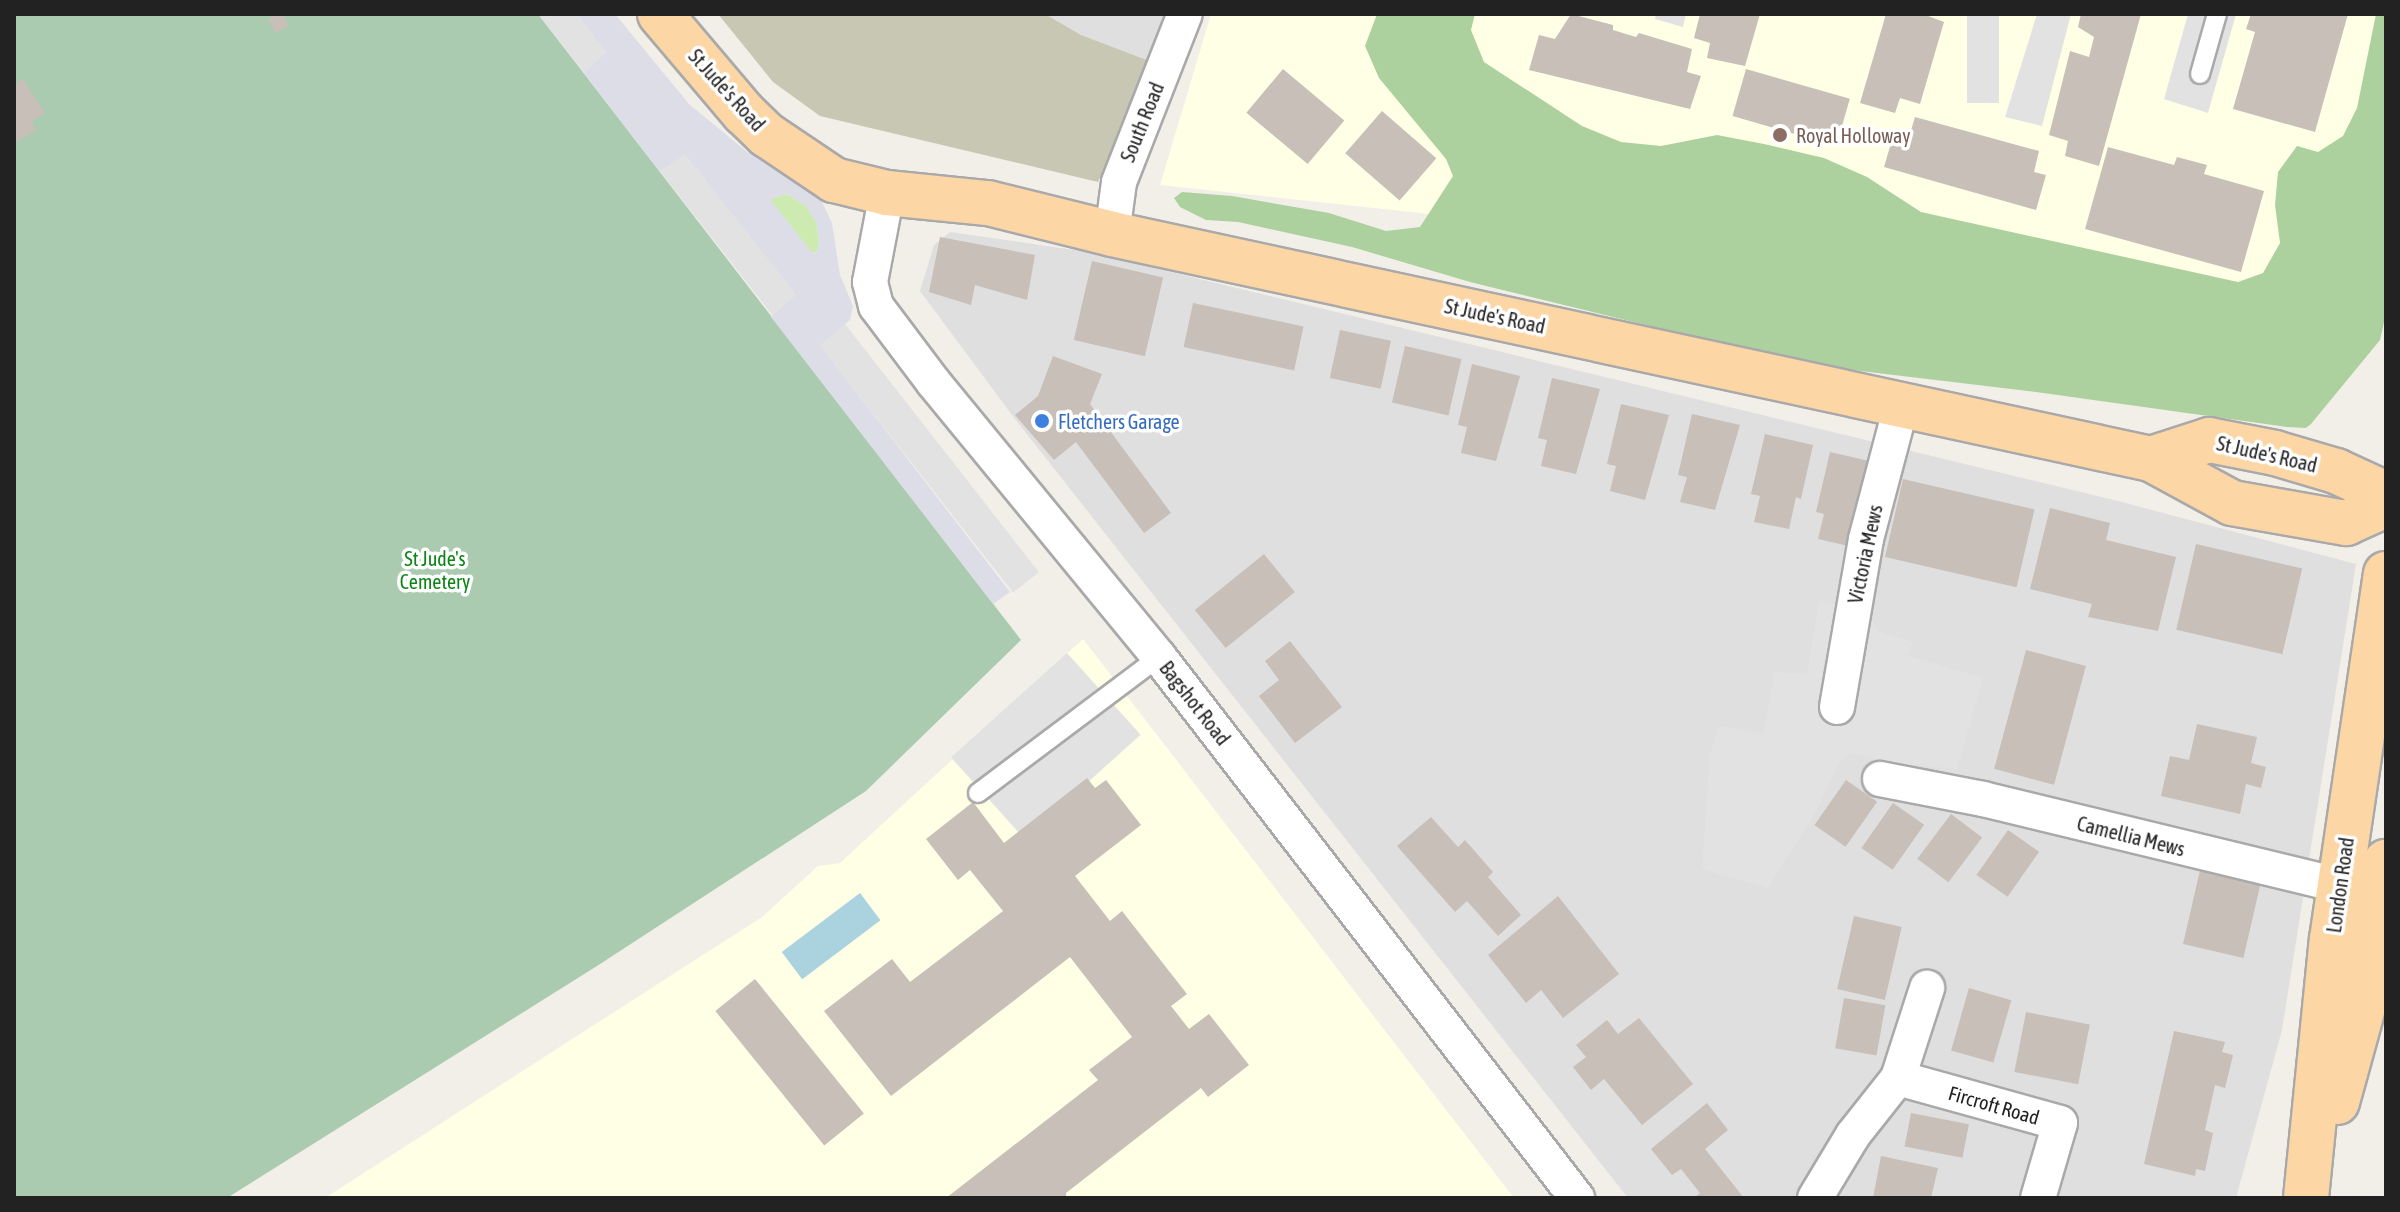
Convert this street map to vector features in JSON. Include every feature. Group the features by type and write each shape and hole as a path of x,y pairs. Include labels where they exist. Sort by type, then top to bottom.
{"main road":[{"name":"St Jude's Road","path":"660,14 744,113 767,135 834,180 887,193 988,203 1112,234 2151,459 2209,440 2275,453 2336,471 2386,494"},
{"path":"2151,459 2232,503 2346,523 2386,505"},
{"name":"London Road","path":"2308,1198 2369,881 2386,574"}],"street":[{"name":"South Road","path":"1112,234 1119,182 1185,14"},
{"name":"Bagshot Road","path":"887,193 870,282 876,306 934,383 1159,657 1577,1198"},
{"name":"Victoria Mews","path":"1837,707 1866,539 1902,403"},
{"name":"Camellia Mews","path":"1880,779 2369,881"},
{"path":"1815,1198 1853,1135 1898,1078 1927,988"},
{"name":"Fircroft Road","path":"1898,1078 2060,1123 2038,1198"}],"lane":[{"path":"2200,74 2217,14"},
{"path":"978,793 1159,657"}],"shaded area":[{"path":"538,14 577,14 606,52 584,73"},
{"path":"577,14 615,14 689,104 746,151 821,200 832,223 840,275 853,306 850,320 820,345 1010,592 993,604 771,317 796,295 685,154 660,172 584,73 606,52","holes":["787,194 806,206 816,222 819,240 818,250 813,254 770,199"]},
{"path":"718,14 1045,14 1081,35 1152,62 1098,182 820,116 773,82"},
{"path":"1045,14 1168,14 1152,62 1081,35"},
{"name":"Royal Holloway","path":"1211,14 2386,14 2386,326 2319,310 1160,185"},
{"path":"1656,14 1686,14 1683,27 1655,19"},
{"path":"1967,14 1999,14 1999,103 1967,103"},
{"path":"2037,14 2071,14 2042,126 2005,117"},
{"path":"2188,14 2236,14 2208,113 2164,99"},
{"path":"685,153 797,296 773,316 661,172"},
{"path":"950,232 1088,252 2114,500 2356,564 2282,1030 2236,1198 1628,1198 1015,419 920,291 934,245"},
{"path":"845,324 1039,572 1013,593 819,344"},
{"path":"1819,601 1869,613 1877,631 1913,642 1908,656 1983,678 1957,769 1894,763 1852,753 1841,760 1816,811 1768,888 1702,869 1710,753 1720,726 1763,734 1775,672 1807,674"},
{"path":"1083,639 1514,1198 325,1198 762,917 818,866 840,863"},
{"path":"1067,653 1141,735 1025,839 951,757"}],"green space":[{"name":"St Jude's Cemetery","path":"14,14 538,14 1021,640 866,791 597,966 227,1198 14,1198"},
{"path":"1377,14 1475,14 1471,30 1484,62 1582,126 1621,142 1661,146 1717,135 1764,144 1824,158 1867,177 1921,212 2238,282 2263,273 2280,243 2275,205 2278,172 2297,146 2318,152 2343,136 2357,108 2376,14 2386,14 2386,314 2380,340 2311,424 2306,428 2287,427 1810,365 1470,282 1352,247 1238,222 1206,220 1180,207 1174,198 1182,192 1232,196 1329,213 1386,231 1420,227 1453,176 1446,159 1379,78 1365,46"},
{"path":"787,194 807,206 816,222 818,250 812,254 769,199"}],"water":[{"path":"860,893 880,920 802,979 782,952"}],"building":[{"path":"283,14 289,26 275,33 268,19"},
{"path":"1571,14 1613,25 1613,30 1636,37 1639,33 1692,49 1687,72 1701,76 1690,109 1529,70 1539,35 1555,39"},
{"path":"1700,14 1760,14 1745,66 1707,58 1710,43 1694,38"},
{"path":"1886,14 1923,14 1944,22 1920,104 1900,98 1895,113 1860,103"},
{"path":"2081,14 2141,14 2099,166 2065,156 2068,141 2049,135 2070,51 2089,57 2094,37 2078,27"},
{"path":"2251,14 2348,14 2315,132 2233,109 2255,32 2246,29"},
{"path":"1283,69 1344,120 1308,164 1246,113"},
{"path":"1746,69 1850,99 1836,146 1732,116"},
{"path":"23,79 45,113 31,122 36,130 16,142 14,85"},
{"path":"1382,111 1436,158 1400,200 1345,153"},
{"path":"1915,117 2039,151 2034,172 2046,175 2036,210 1884,167 1894,133 1909,137"},
{"path":"2108,147 2174,165 2177,157 2207,165 2204,174 2264,191 2241,272 2085,229"},
{"path":"940,237 1035,255 1027,300 975,285 971,305 929,292"},
{"path":"1092,261 1163,277 1145,356 1074,340"},
{"path":"1193,303 1304,326 1294,371 1184,347"},
{"path":"1340,330 1391,341 1381,389 1330,378"},
{"path":"1405,346 1462,359 1448,416 1392,403"},
{"path":"1053,356 1102,374 1090,404 1171,513 1144,533 1076,442 1054,460 1015,415 1038,396"},
{"path":"1472,364 1520,376 1496,461 1461,453 1467,427 1458,425"},
{"path":"1552,378 1600,389 1576,474 1541,466 1547,440 1538,438"},
{"path":"1621,404 1669,415 1645,500 1610,491 1616,466 1607,464"},
{"path":"1692,414 1740,425 1715,510 1680,502 1687,477 1678,475"},
{"path":"1765,434 1813,445 1801,499 1796,497 1789,529 1754,522 1760,496 1751,494"},
{"path":"1830,452 1878,463 1853,547 1818,539 1824,514 1816,512"},
{"path":"1903,479 2035,509 2017,587 1885,557"},
{"path":"2050,508 2110,523 2106,540 2176,557 2158,631 2088,617 2092,604 2030,589"},
{"path":"2196,544 2302,569 2282,654 2176,630"},
{"path":"1264,554 1295,592 1226,648 1195,610"},
{"path":"1290,641 1342,707 1295,743 1259,696 1279,680 1265,661"},
{"path":"2026,650 2086,666 2054,785 1994,769"},
{"path":"2197,724 2257,737 2251,763 2266,767 2261,788 2246,784 2240,814 2161,796 2170,756 2189,760"},
{"path":"1087,778 1095,788 1106,780 1141,825 1075,876 1110,921 1122,911 1187,994 1171,1006 1189,1029 1209,1014 1249,1065 1208,1097 1201,1088 1066,1193 1066,1198 946,1198 1098,1080 1089,1070 1132,1037 1070,957 891,1096 824,1011 892,959 910,982 1003,911 970,870 958,880 926,839 973,802 1004,843"},
{"path":"1846,780 1877,802 1846,847 1814,825"},
{"path":"1893,803 1924,825 1893,870 1861,848"},
{"path":"1951,814 1982,837 1948,882 1917,859"},
{"path":"1431,817 1458,847 1465,840 1493,872 1488,877 1521,915 1498,936 1467,901 1455,912 1397,846"},
{"path":"2008,830 2039,852 2008,897 1976,875"},
{"path":"2201,866 2261,880 2243,958 2183,944"},
{"path":"1558,896 1619,974 1563,1018 1541,990 1526,1003 1488,955"},
{"path":"1854,916 1902,927 1885,1000 1837,989"},
{"path":"755,979 864,1113 824,1146 715,1011"},
{"path":"1969,988 2011,1000 1993,1063 1951,1050"},
{"path":"1844,998 1885,1005 1877,1056 1835,1048"},
{"path":"2026,1012 2090,1024 2078,1084 2014,1072"},
{"path":"1639,1018 1693,1084 1642,1125 1604,1079 1591,1090 1573,1067 1586,1057 1576,1045 1607,1020 1618,1034"},
{"path":"2174,1031 2225,1042 2222,1052 2233,1055 2225,1088 2215,1085 2205,1130 2213,1133 2205,1171 2196,1169 2195,1176 2144,1164"},
{"path":"1707,1103 1728,1130 1705,1149 1744,1198 1694,1198 1700,1193 1681,1169 1672,1175 1651,1149"},
{"path":"1911,1113 1969,1124 1962,1158 1905,1146"},
{"path":"1881,1156 1938,1168 1931,1198 1873,1198"}],"place":[{"name":"Royal Holloway","path":"1780,135"},
{"name":"Fletchers Garage","path":"1042,421"}]}
